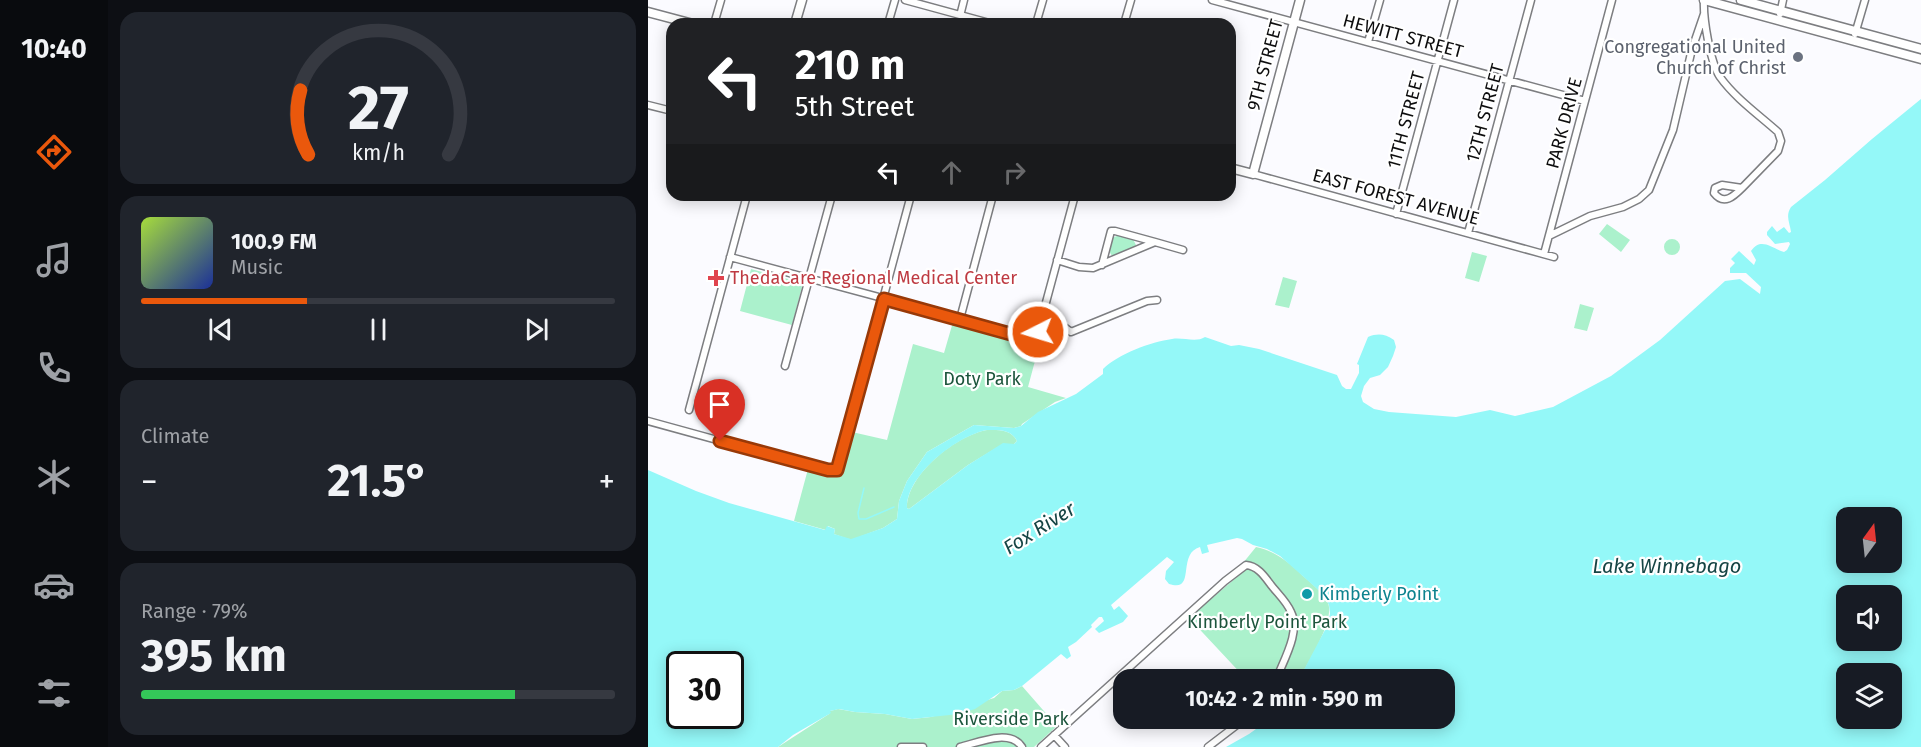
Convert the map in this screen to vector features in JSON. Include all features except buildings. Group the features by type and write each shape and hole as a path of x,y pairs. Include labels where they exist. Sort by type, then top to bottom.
{"street":[{"path":"716,18 721,0"},
{"path":"797,18 802,0"},
{"path":"890,18 894,0"},
{"path":"905,0 971,18"},
{"path":"959,18 964,0"},
{"path":"1038,18 1043,0"},
{"path":"1126,18 1131,0"},
{"name":"HEWITT STREET","path":"1215,0 1586,101"},
{"name":"9TH STREET","path":"1253,174 1300,0"},
{"path":"1368,42 1380,0"},
{"name":"11TH STREET","path":"1396,214 1454,0"},
{"name":"12TH STREET","path":"1468,233 1531,0"},
{"name":"PARK DRIVE","path":"1544,254 1612,0"},
{"path":"1742,188 1779,151 1781,139 1778,132 1720,77 1713,61 1704,15 1704,0 1856,31 1921,49"},
{"path":"1741,0 1852,40 1921,59"},
{"path":"1779,15 1784,0"},
{"path":"1852,40 1865,0"},
{"path":"650,13 670,18"},
{"path":"1549,236 1590,216 1623,207 1639,199 1649,190 1673,130 1690,57 1704,15"},
{"path":"648,105 666,110"},
{"name":"EAST FOREST AVENUE","path":"1236,170 1554,257"},
{"path":"689,410 745,201"},
{"path":"785,366 830,201"},
{"path":"648,421 835,471 838,467 909,201"},
{"path":"960,319 991,201"},
{"path":"730,257 1025,338 1033,338 1038,332 1073,201"},
{"path":"1101,265 1111,231 1183,250"},
{"path":"1057,260 1093,268 1155,242"},
{"path":"1043,315 1049,316 1071,332 1146,301 1157,300"},
{"path":"1127,669 1239,569 1250,565 1261,573 1293,617 1291,639 1280,669"},
{"path":"1041,747 1113,682"},
{"path":"1208,747 1232,729"},
{"path":"1054,735 1065,747"},
{"path":"960,747 989,740 1011,738 1022,747"},
{"path":"901,747 923,747"}],"green space":[{"path":"1607,224 1630,240 1621,252 1599,234"},
{"path":"1119,235 1133,239 1136,245 1112,256 1109,251 1112,238"},
{"path":"1669,239 1675,239 1680,247 1678,253 1669,255 1664,250 1664,244"},
{"path":"1472,252 1487,256 1479,282 1465,278"},
{"path":"751,269 803,283 792,325 740,311"},
{"path":"1283,277 1297,281 1289,308 1275,305"},
{"path":"1580,304 1594,308 1587,331 1574,328"},
{"name":"Doty Park","path":"953,322 1023,342 1032,342 1039,338 1028,387 1066,398 1055,402 1021,426 1014,428 974,425 927,452 907,481 899,501 897,519 883,528 851,540 834,534 835,529 828,526 826,530 794,521 808,469 839,477 852,432 887,440 913,344 944,353"},
{"name":"Doty Park","path":"987,430 1008,432 1017,441 1014,444 1003,444 968,465 909,509 907,508 909,495 915,482 936,458 962,440"},
{"name":"Kimberly Point Park","path":"1256,547 1276,554 1317,588 1328,603 1328,620 1305,669 1237,669 1189,618 1245,570 1243,563"},
{"name":"Riverside Park","path":"1022,686 1057,726 1034,747 778,747 829,714 830,711 838,709 912,719 931,717 994,698 1002,691 1014,690"}],"water":[{"path":"1921,99 1921,747 1226,747 1256,729 1455,729 1455,669 1304,669 1326,628 1330,614 1329,605 1323,594 1280,556 1237,538 1207,545 1209,552 1202,554 1200,547 1193,551 1189,557 1185,578 1177,585 1169,584 1165,579 1166,571 1174,562 1167,557 1111,605 1114,610 1119,606 1128,616 1123,622 1099,633 1095,629 1104,621 1102,617 1099,617 1091,625 1092,627 1068,647 1071,656 1067,659 1061,654 1022,686 1014,690 1002,691 975,709 959,714 912,719 839,709 830,711 831,713 793,735 778,747 648,747 648,470 729,503 825,530 827,526 835,529 834,534 851,539 883,528 897,519 899,501 907,481 927,452 974,425 1014,428 1021,426 1038,412 1076,394 1103,374 1103,369 1117,358 1145,346 1176,339 1198,340 1205,337 1231,346 1239,345 1259,349 1337,375 1342,386 1351,389 1359,373 1357,364 1368,337 1388,336 1394,340 1396,347 1393,356 1388,367 1380,375 1370,378 1361,396 1363,402 1374,409 1456,417 1490,410 1515,416 1553,407 1611,376 1660,340 1725,281 1740,279 1760,294 1761,287 1746,273 1730,273 1730,268 1735,263 1731,259 1739,251 1754,265 1756,260 1751,251 1762,244 1784,252 1787,250 1789,242 1775,244 1767,232 1772,226 1777,232 1784,227 1789,233 1791,232 1789,210","holes":["987,430 1004,431 1011,434 1017,441 1014,444 1003,443 968,465 909,509 907,508 909,495 915,483 936,458 962,440"]}],"waterway":[{"path":"864,488 858,513 859,519 866,519 894,507"}],"place":[{"name":"Congregational United Church of Christ","path":"1798,57"},
{"name":"ThedaCare Regional Medical Center","path":"716,278"},
{"name":"Kimberly Point","path":"1307,594"}],"route":[{"path":"720,441 828,470 837,470 884,299 1029,339 1038,332"}],"water label":[{"name":"Fox River","path":"1039,528"},
{"name":"Lake Winnebago","path":"1667,566"}]}
